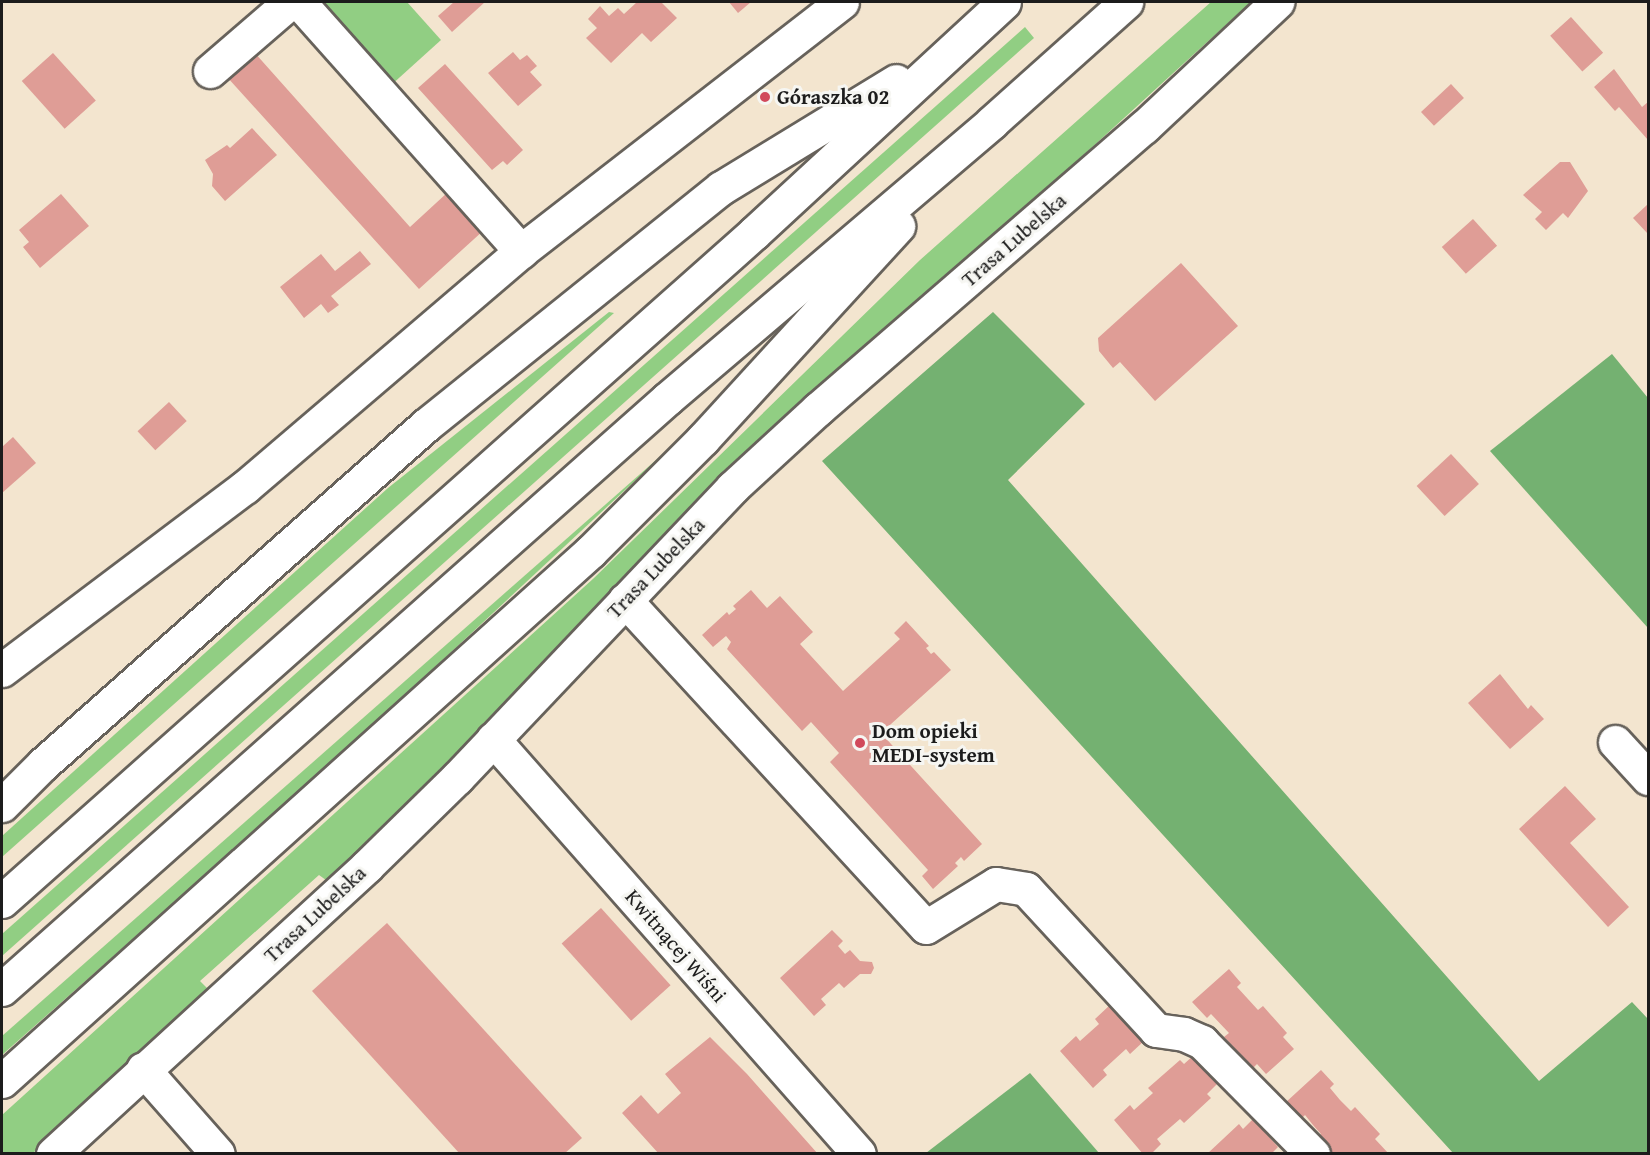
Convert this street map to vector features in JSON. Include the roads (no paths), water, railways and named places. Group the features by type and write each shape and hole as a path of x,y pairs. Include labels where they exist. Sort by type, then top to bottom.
{"main road":[{"path":"210,71 290,2"},
{"path":"299,2 520,251"},
{"path":"2,670 245,487 520,251 842,2"},
{"path":"2,901 754,233 1004,2"},
{"path":"2,989 668,399 992,122 1126,2"},
{"name":"Trasa Lubelska","path":"53,1154 143,1069 367,866 494,739 732,488 818,409 1144,127 1277,2"},
{"path":"2,805 43,764 426,425 722,188 955,45"},
{"path":"7,1074 591,551 703,440 992,122"},
{"path":"625,600 926,927 996,884 1026,889 1156,1030 1184,1034 1202,1042 1313,1154"},
{"name":"Kwitnącej Wiśni","path":"494,739 859,1154"},
{"path":"1615,742 1648,778"},
{"path":"2,786 43,764"},
{"path":"143,1069 218,1154"}],"place":[{"name":"Góraszka 02","path":"765,97"},
{"name":"Dom opieki MEDI-system","path":"860,743"}]}
